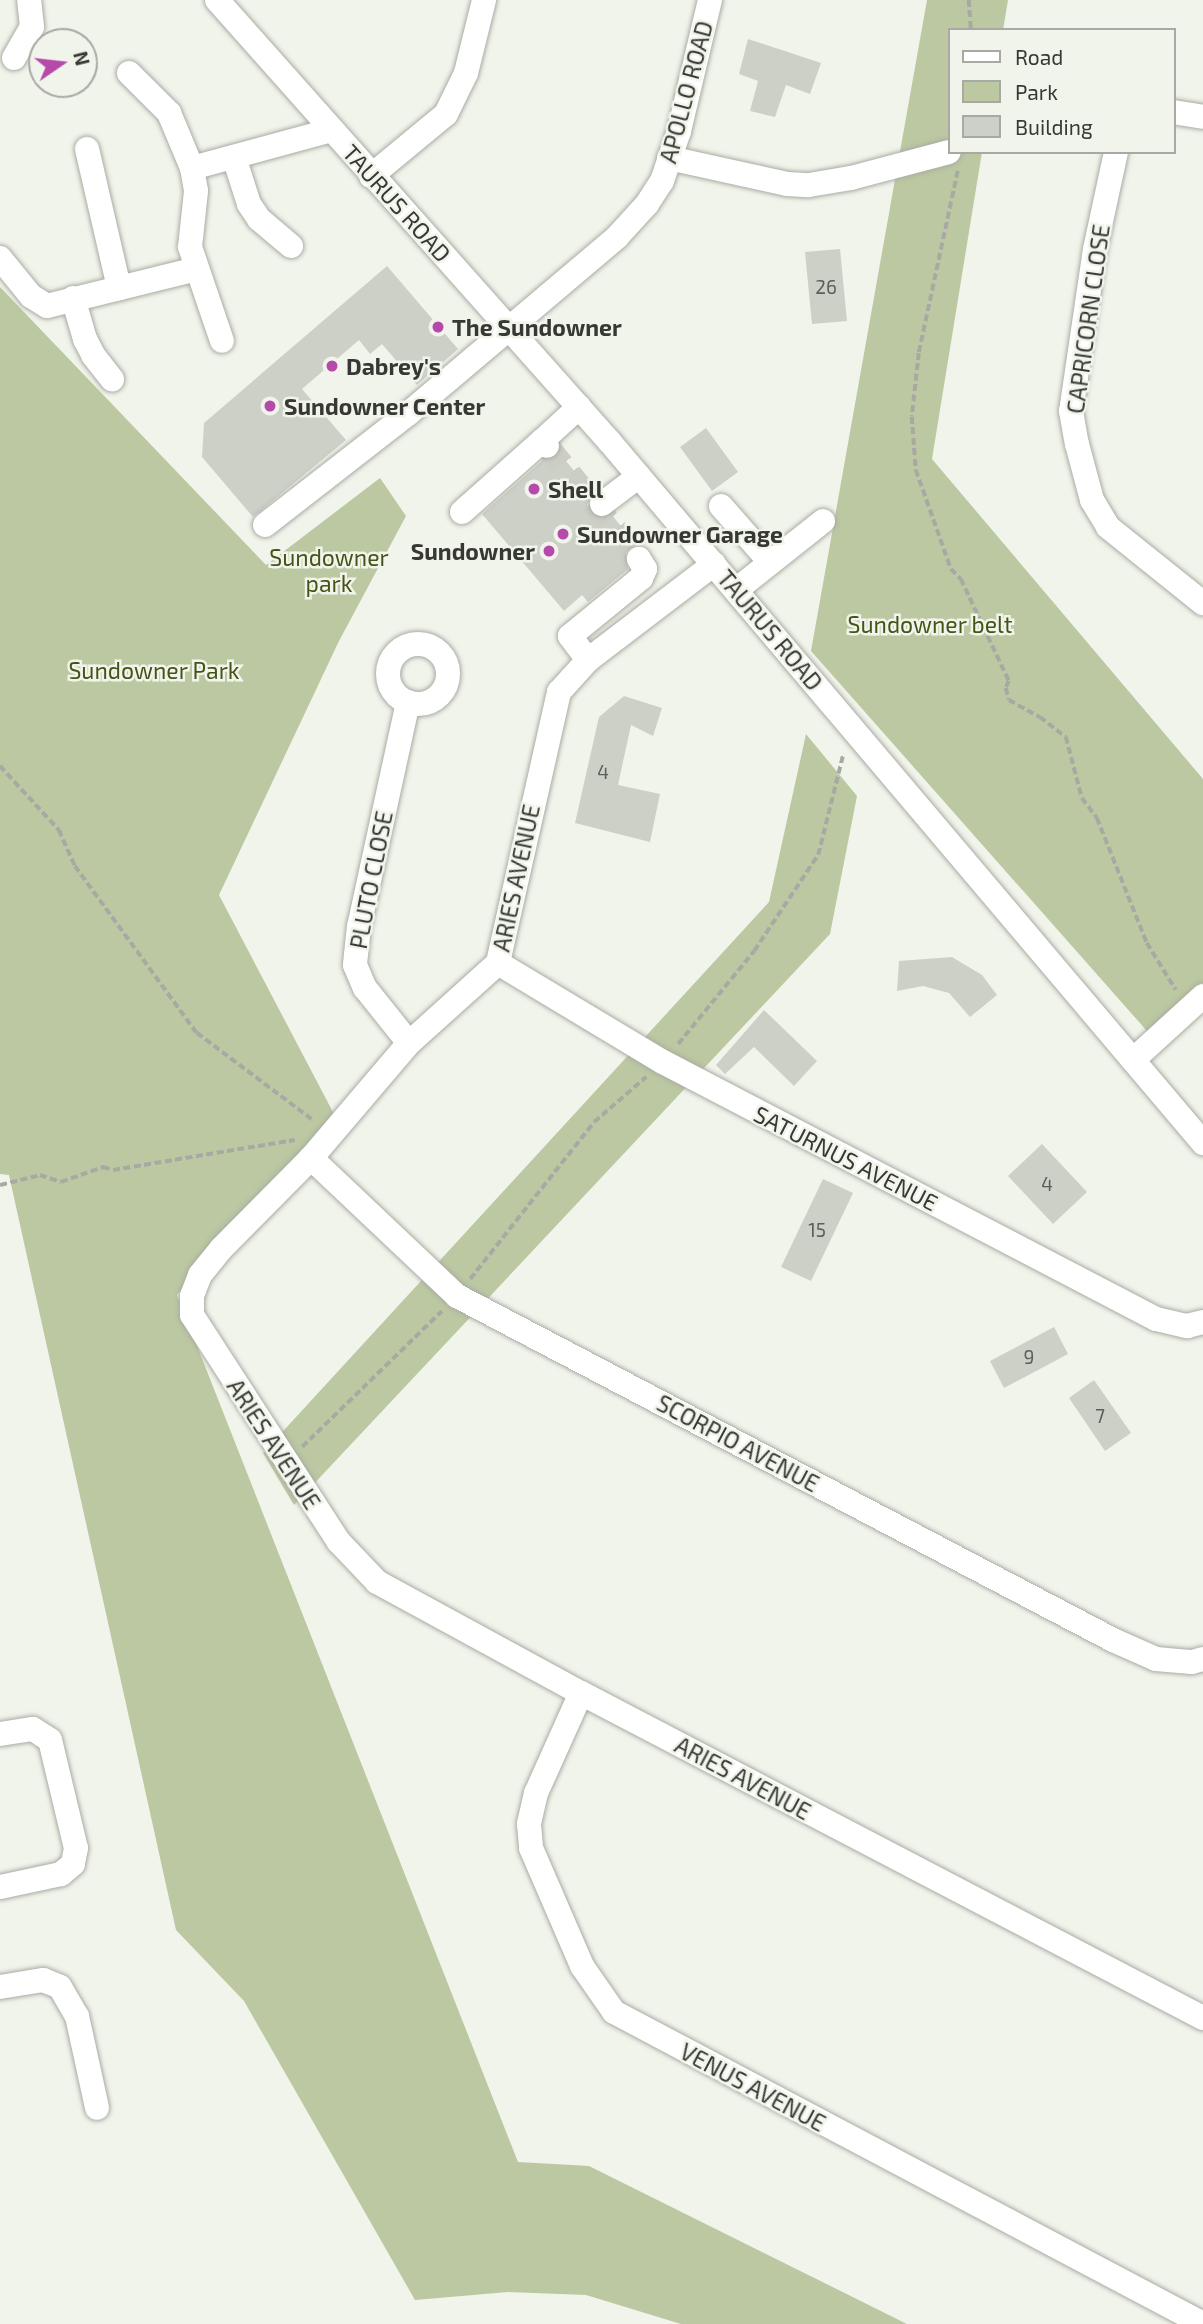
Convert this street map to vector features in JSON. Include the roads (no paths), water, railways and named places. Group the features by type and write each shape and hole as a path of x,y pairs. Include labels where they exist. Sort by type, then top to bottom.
{"street":[{"path":"14,58 33,27 29,0"},
{"name":"TAURUS ROAD","path":"217,0 639,476 1203,1143"},
{"path":"371,176 446,114 456,97 475,41 484,0"},
{"name":"APOLLO ROAD","path":"265,525 408,413 617,237 647,204 662,181 687,103 710,0"},
{"path":"130,73 169,113 192,168 195,191 190,247 222,341"},
{"path":"1175,112 1203,117"},
{"path":"192,168 331,130"},
{"path":"86,149 119,288"},
{"name":"CAPRICORN CLOSE","path":"1116,154 1095,249 1071,411 1077,444 1092,500 1108,527 1203,603"},
{"path":"234,158 249,204 259,219 291,246"},
{"path":"669,158 787,184 809,186 954,159"},
{"path":"0,258 38,302 51,306 73,298 196,269"},
{"path":"73,298 85,339 93,355 112,379"},
{"path":"462,512 545,443 579,407"},
{"path":"602,504 639,476"},
{"path":"721,506 770,562"},
{"path":"736,590 823,521"},
{"path":"588,660 570,636 641,578 645,569 639,559"},
{"name":"ARIES AVENUE","path":"714,564 588,660 566,683 554,703 498,963 409,1043 311,1158 221,1249 200,1275 192,1296 192,1315 339,1542 377,1581 581,1693 1203,2018"},
{"name":"PLUTO CLOSE","path":"408,702 359,926 355,965 365,988 409,1043"},
{"name":"SATURNUS AVENUE","path":"498,963 663,1062 1156,1319 1187,1326 1203,1322"},
{"path":"1133,1060 1195,1003"},
{"name":"SCORPIO AVENUE","path":"311,1158 457,1296 1113,1640 1156,1660 1177,1662 1203,1659"},
{"name":"VENUS AVENUE","path":"581,1693 536,1793 529,1824 530,1848 582,1966 614,2011 1203,2324"},
{"path":"0,1734 33,1729 50,1740 76,1848 73,1864 61,1874 0,1887"},
{"path":"0,1987 43,1980 60,1987 77,2016 97,2108"}],"tunnel":[{"path":"547,446 639,559"}],"place":[{"name":"The Sundowner","path":"438,327"},
{"name":"Dabrey's","path":"332,366"},
{"name":"Sundowner Center","path":"270,406"},
{"name":"Shell","path":"534,489"},
{"name":"Sundowner Garage","path":"563,534"},
{"name":"Sundowner","path":"549,551"}],"park label":[{"name":"Sundowner park","path":"329,570"},
{"name":"Sundowner belt","path":"930,624"},
{"name":"Sundowner Park","path":"154,670"}]}
